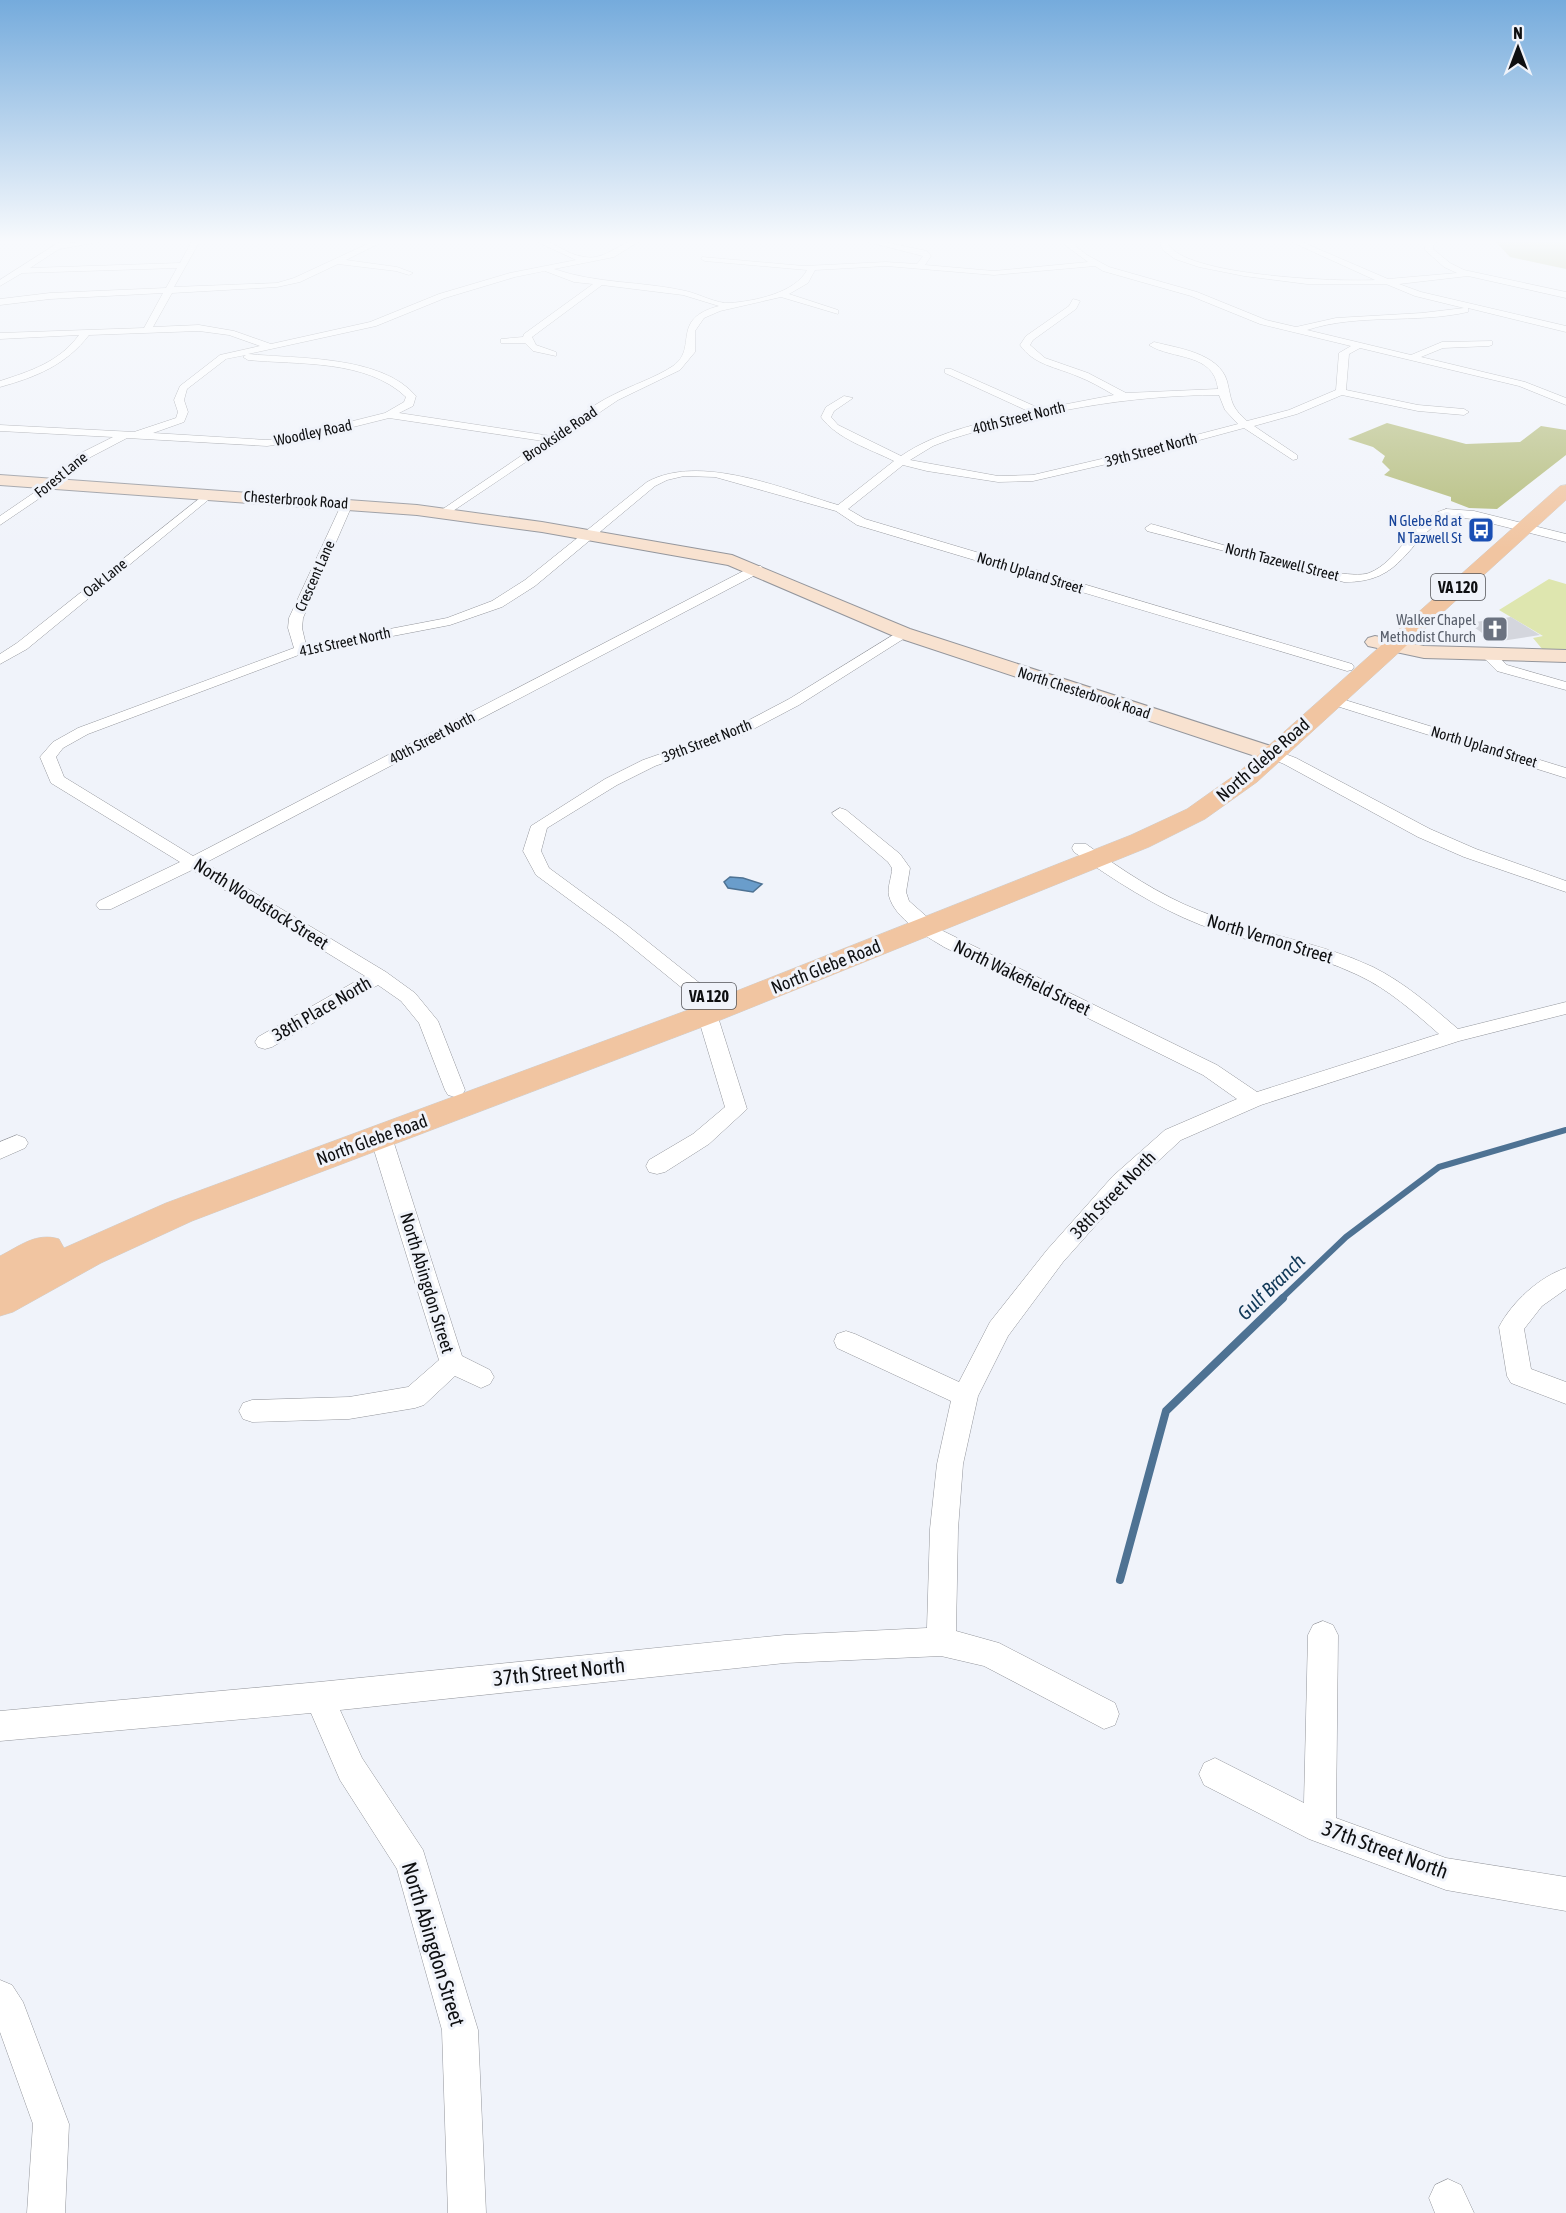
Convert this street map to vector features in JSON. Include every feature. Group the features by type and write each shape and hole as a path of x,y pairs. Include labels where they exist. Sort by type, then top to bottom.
{"main road":[{"name":"North Glebe Road","path":"1263,751 1332,700 1387,641 1516,526 1566,474"},
{"name":"North Glebe Road","path":"1516,526 1566,490"},
{"name":"North Glebe Road","path":"0,1302 60,1266 141,1228 381,1137 1088,854 1152,836 1196,814 1239,784 1263,751 1347,667 1387,641"},
{"name":"North Glebe Road","path":"0,1273 114,1215 455,1090 704,1006"}],"street":[{"path":"0,384 41,371 63,359 80,342"},
{"path":"259,342 270,346"},
{"name":"Forest Lane","path":"0,521 55,483 81,456 131,435 168,426 180,420 183,412 179,400 183,388 216,361 230,355 287,342"},
{"path":"529,342 534,348 553,354"},
{"name":"Brookside Road","path":"443,513 614,398 676,368 690,352 689,342"},
{"path":"1026,342 1026,348 1043,360 1080,373 1122,395"},
{"path":"1341,342 1522,384 1566,402"},
{"path":"1411,358 1442,345 1489,343"},
{"path":"1154,345 1203,361 1221,377 1221,392 1230,410 1260,436 1284,448 1293,457"},
{"path":"1357,346 1344,353 1341,393 1418,408 1464,412"},
{"path":"230,355 335,364 374,373 407,391 411,396 409,404 389,415"},
{"path":"948,371 1039,412"},
{"name":"40th Street North","path":"840,509 922,447 953,435 1039,412 1122,395 1153,392 1221,392"},
{"name":"39th Street North","path":"902,461 958,474 998,479 1033,478 1129,456 1293,412 1341,393"},
{"path":"1550,395 1566,393"},
{"path":"848,398 830,409 826,417 827,422 902,461"},
{"name":"Woodley Road","path":"0,428 267,443 289,440 389,415 552,439"},
{"name":"North Upland Street","path":"651,484 674,475 716,474 840,509 861,522 1347,667"},
{"name":"Chesterbrook Road","path":"0,480 347,503 443,513 590,535"},
{"name":"41st Street North","path":"58,745 83,731 301,650 450,621 497,604 530,583 651,484"},
{"name":"Oak Lane","path":"0,660 22,646 209,494"},
{"name":"Crescent Lane","path":"301,650 296,618 347,503"},
{"name":"North Tazewell Street","path":"1151,528 1331,576 1360,579 1386,570 1414,539 1443,514 1461,513 1566,538"},
{"name":"North Chesterbrook Road","path":"590,535 732,560 903,633 1263,751 1290,761 1447,843 1566,887"},
{"name":"40th Street North","path":"105,905 194,862 757,569"},
{"name":"39th Street North","path":"704,1006 686,981 542,871 532,851 539,826 611,782 650,763 747,727 794,702 903,633"},
{"path":"1387,641 1432,653 1457,651 1566,656"},
{"path":"1486,653 1502,668 1566,686"},
{"name":"North Upland Street","path":"1332,700 1566,773"},
{"name":"North Woodstock Street","path":"58,745 48,758 57,780 379,976 408,998 428,1021 455,1090"},
{"name":"North Wakefield Street","path":"840,813 894,858 901,868 897,884 898,898 919,921 951,943 1210,1070 1254,1100"},
{"name":"North Vernon Street","path":"1088,854 1152,896 1207,921 1323,954 1366,971 1408,996 1454,1036"},
{"name":"38th Place North","path":"265,1042 379,976"},
{"path":"657,1166 701,1139 736,1108 704,1006"},
{"name":"38th Street North","path":"941,1642 944,1529 950,1464 965,1396 999,1329 1055,1256 1121,1182 1173,1134 1254,1100 1454,1036 1566,1008"},
{"name":"North Abingdon Street","path":"252,1411 349,1408 415,1397 452,1363 381,1137"},
{"path":"1566,1277 1534,1299 1511,1327 1520,1376 1566,1393"},
{"path":"846,1341 965,1396"},
{"path":"452,1363 481,1377"},
{"path":"1320,1828 1323,1635"},
{"name":"37th Street North","path":"0,1726 319,1697 785,1649 941,1642 989,1653 1104,1714"},
{"name":"North Abingdon Street","path":"319,1697 351,1769 411,1862 457,2019 460,2030 467,2213"},
{"name":"37th Street North","path":"1215,1774 1320,1828 1446,1874 1566,1894"},
{"path":"0,1997 11,2014 51,2124 46,2213"}],"green space":[{"path":"1387,423 1466,444 1520,442 1541,426 1566,430 1566,455 1497,509 1469,508 1451,501 1451,497 1384,475 1390,470 1382,462 1385,456 1373,447 1348,439"},
{"path":"1549,579 1566,584 1566,651 1543,650 1533,638 1543,636 1499,610"}],"water":[{"path":"730,877 743,878 762,884 753,892 728,888 724,882"}],"building":[{"name":"Walker Chapel Methodist Church","path":"1511,617 1540,635 1495,642 1468,623"}],"waterway":[{"name":"Gulf Branch","path":"1281,1299 1346,1237 1439,1167 1566,1130"},
{"name":"Gulf Branch","path":"1120,1580 1166,1411 1283,1298"}],"place":[{"name":"N Glebe Rd at N Tazwell St","path":"1481,530"},
{"name":"Walker Chapel Methodist Church","path":"1495,629"}]}
